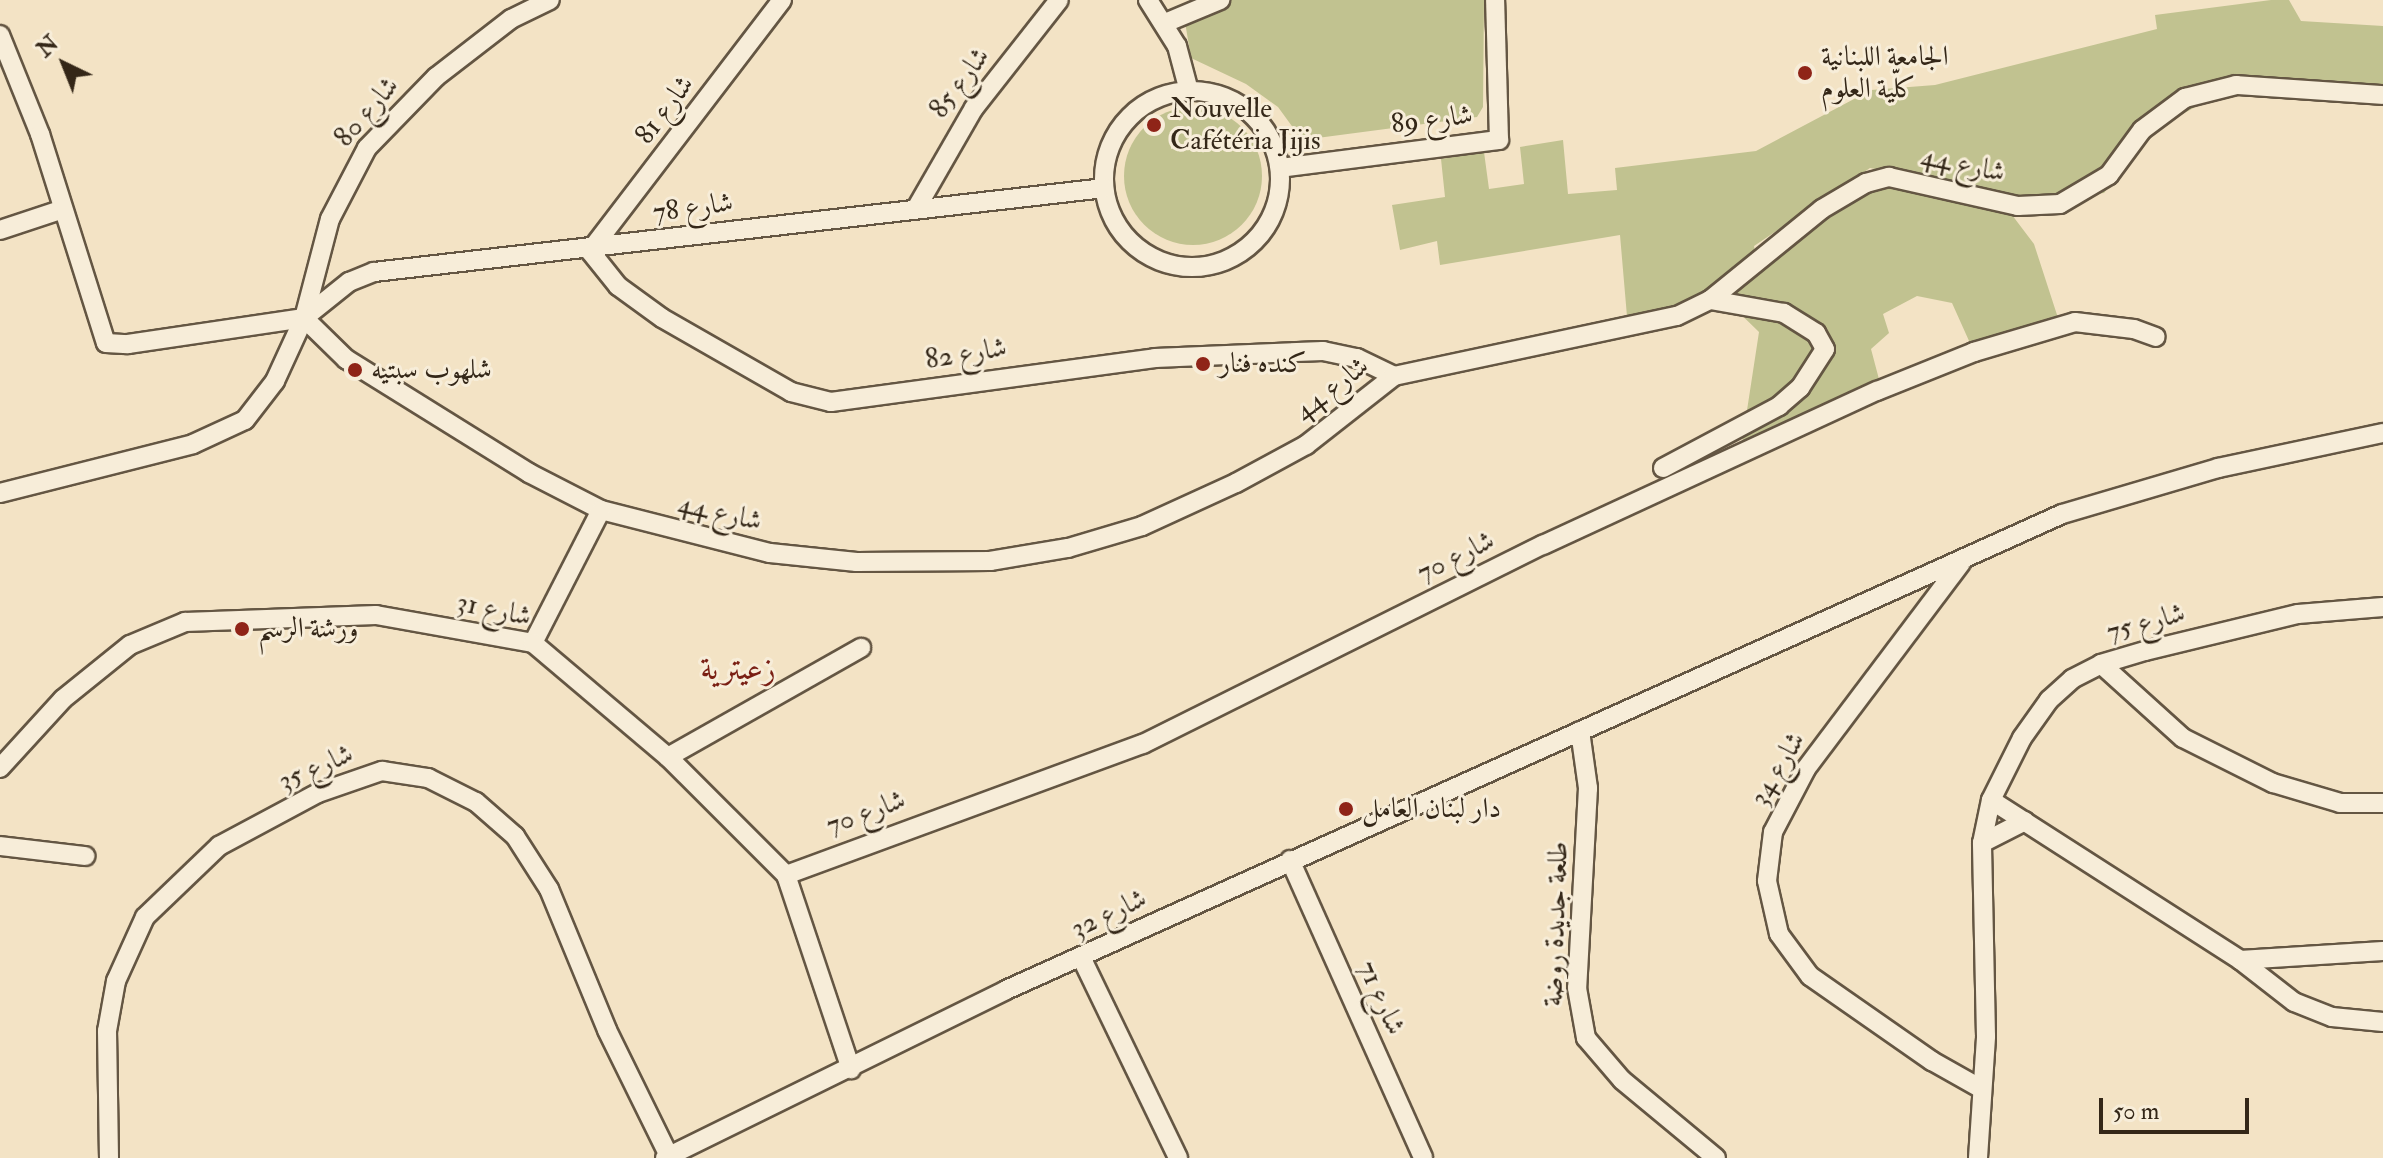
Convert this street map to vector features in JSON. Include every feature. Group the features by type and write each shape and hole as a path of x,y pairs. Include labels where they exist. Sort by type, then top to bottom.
{"street":[{"name":"شارع 80","path":"304,318 330,219 367,148 436,77 511,19 550,0"},
{"name":"شارع 81","path":"590,251 782,0"},
{"name":"شارع 85","path":"917,207 974,108 1059,0"},
{"path":"1148,0 1165,23 1185,66 1189,91"},
{"path":"1165,23 1220,0"},
{"name":"شارع 89","path":"1280,168 1499,140 1495,0"},
{"path":"0,35 63,209 106,343 128,344 304,318"},
{"name":"شارع 44","path":"304,318 346,359 529,473 601,510 770,553 857,562 990,561 1068,548 1142,526 1236,483 1316,438 1394,376 1650,324 1710,300 1822,209 1866,183 1889,177 2004,203 2051,206 2077,198 2100,182 2142,130 2185,98 2236,85 2383,95"},
{"path":"1189,91 1226,97 1249,112 1268,133 1280,168 1277,205 1259,238 1211,266 1174,266 1140,251 1115,223 1104,188 1108,152 1126,121 1155,100 1189,91"},
{"name":"شارع 78","path":"304,318 349,282 374,272 590,251 917,207 1104,188"},
{"path":"0,230 63,209"},
{"name":"شارع 82","path":"590,251 618,286 662,318 791,392 831,402 1155,358 1323,351 1357,358 1394,376"},
{"path":"1663,468 1779,406 1800,388 1825,349 1816,333 1784,313 1710,300"},
{"path":"0,493 224,433 261,402 304,318"},
{"name":"شارع 70","path":"786,875 1143,744 1543,545 1877,391 1974,352 2075,322 2134,329 2156,337"},
{"name":"شارع 34","path":"1580,731 1898,585 1961,563 2062,514 2117,496 2383,433"},
{"path":"533,643 601,510"},
{"name":"شارع 34","path":"1961,563 1806,769 1773,832 1767,881 1779,934 1810,976 1932,1061 1980,1088"},
{"name":"شارع 75","path":"1978,1158 1980,1088 1986,1036 1982,843 1991,800 2022,738 2049,700 2072,679 2101,664 2298,614 2383,607"},
{"name":"شارع 31","path":"0,768 63,699 119,654 185,622 376,615 533,643 668,757 786,875 851,1069"},
{"path":"668,757 861,648"},
{"path":"2101,664 2183,738 2273,783 2340,803 2383,803"},
{"name":"شارع 32","path":"667,1157 1006,990 1082,959 1290,860 1580,731"},
{"name":"طلعة جديدة روضة","path":"1580,731 1588,788 1584,929 1577,988 1586,1038 1622,1080 1716,1158"},
{"name":"شارع 35","path":"109,1158 107,1031 116,981 145,917 219,846 318,793 382,771 428,778 476,802 515,836 549,889 607,1030 667,1157"},
{"path":"1991,800 2240,960 2294,1002 2332,1017 2383,1022"},
{"path":"1982,843 2025,821"},
{"path":"0,846 85,856"},
{"name":"شارع 71","path":"1290,860 1423,1158"},
{"path":"2240,960 2383,951"},
{"path":"1082,959 1178,1158"}],"green space":[{"path":"1228,0 1484,0 1483,107 1477,117 1302,140 1278,107 1246,84 1191,58 1185,22"},
{"path":"2289,0 2301,21 2383,26 2383,92 2235,85 2152,131 2104,193 2042,200 1870,168 1754,246 1757,262 1875,184 2009,211 2034,244 2059,321 1974,352 1952,303 1917,296 1883,314 1889,333 1871,349 1880,383 1740,456 1759,332 1724,298 1628,328 1620,235 1440,265 1437,241 1400,250 1392,205 1445,197 1441,159 1484,152 1489,189 1524,184 1520,147 1563,140 1568,194 1617,190 1615,168 1756,151 1871,90 1935,85 2157,29 2155,15"},
{"path":"1193,107 1219,112 1242,127 1257,150 1262,176 1257,202 1242,225 1219,240 1193,245 1167,240 1144,225 1129,202 1124,176 1129,150 1144,127 1167,112"}],"place":[{"name":"الجامعة اللبنانية كلّية العلوم","path":"1805,73"},
{"name":"Nouvelle Cafétéria Jijis","path":"1154,125"},
{"name":"كنده فنار","path":"1203,364"},
{"name":"شلهوب سبتيه","path":"355,370"},
{"name":"ورشة الرسم","path":"242,629"},
{"name":"دار لبنان العامل","path":"1346,809"}],"district":[{"name":"زعيترية","path":"738,669"}]}
